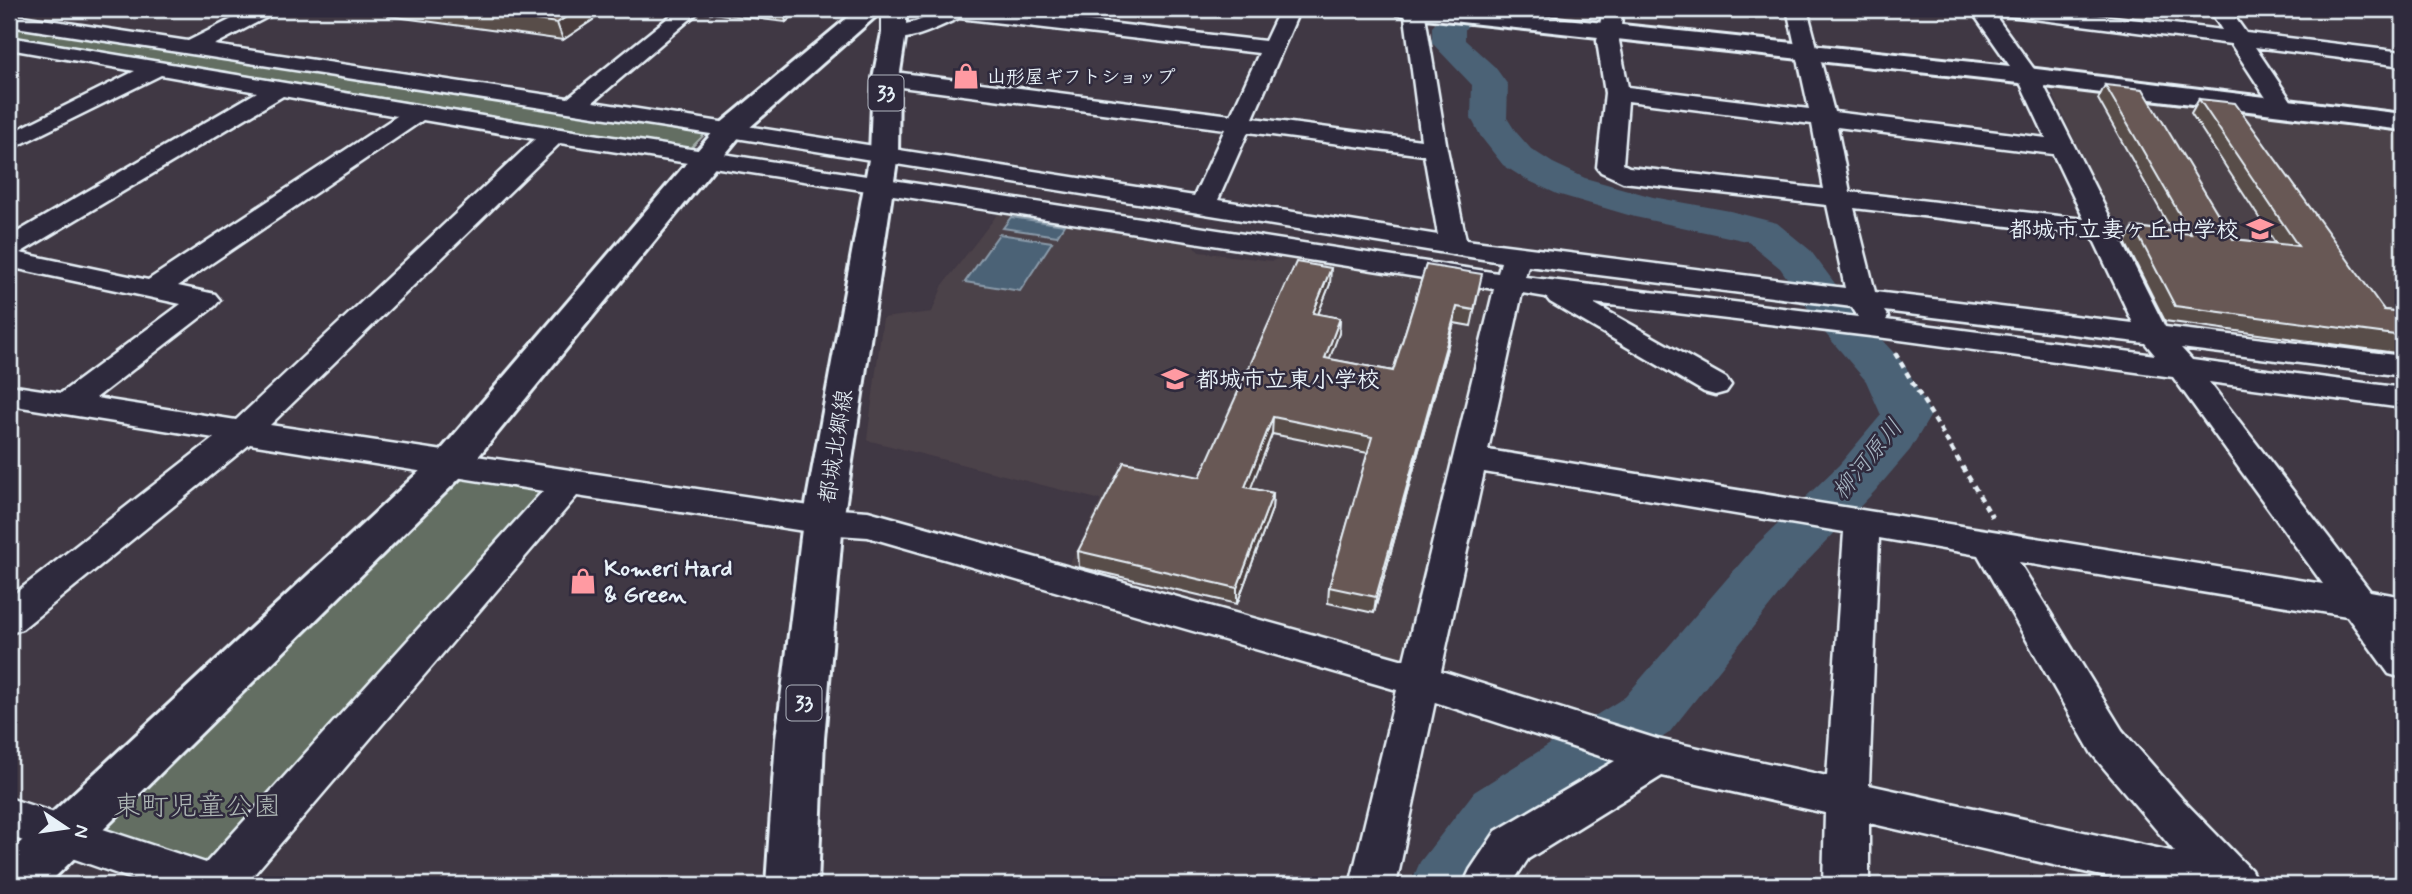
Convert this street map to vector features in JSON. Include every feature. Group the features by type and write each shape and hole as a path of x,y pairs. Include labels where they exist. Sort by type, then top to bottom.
{"street":[{"path":"191,48 268,9"},
{"path":"572,107 692,9"},
{"path":"11,885 450,465 730,130 872,9"},
{"path":"1203,205 1290,9"},
{"path":"1406,9 1472,16 1612,20 1811,54 2028,76 2403,122"},
{"path":"1797,9 1811,54 1838,199 1861,301 1879,328"},
{"path":"1980,9 2028,76 2154,335 2182,368 2403,663"},
{"path":"1999,9 2403,59"},
{"path":"2219,9 2284,108"},
{"path":"894,21 921,27 961,10 1272,48"},
{"path":"1422,10 1435,149 1454,246"},
{"path":"9,20 730,130 881,169 1513,269 1812,307 1879,328 2403,398"},
{"path":"1612,20 1608,41 1617,93 1610,167 1623,174 2104,229"},
{"name":"都城北郷線","path":"792,885 800,739 823,521 881,169 886,78 894,21"},
{"path":"9,43 706,159 881,169 1203,205 1454,246 1513,269 1715,385"},
{"path":"9,59 34,47"},
{"path":"9,143 158,68"},
{"path":"886,78 1435,149"},
{"path":"9,248 279,89"},
{"path":"1617,93 2064,148"},
{"path":"153,290 419,112"},
{"path":"9,619 242,433 554,135"},
{"path":"9,259 205,300 69,403"},
{"path":"1373,885 1513,269"},
{"path":"1549,289 1812,307 1861,301 2403,366"},
{"path":"9,395 569,484 823,521 868,524 1421,681 1652,755 1847,801 2233,885"},
{"path":"1471,459 2403,611"},
{"path":"216,885 569,484"},
{"path":"1846,885 1847,801 1862,521"},
{"path":"1999,543 2107,742 2233,885"},
{"path":"1486,885 1512,845 1652,755"},
{"path":"9,817 208,885"}],"path":[{"path":"1879,328 1999,543"}],"shaded area":[{"name":"都城市立妻ヶ丘中学校","path":"2051,89 2403,131 2403,358 2162,327"},
{"name":"都城市立東小学校","path":"1000,211 1191,242 1199,252 1272,261 1282,257 1496,288 1411,653 1389,662 1068,568 1101,500 867,440 883,318 932,312 943,285"}],"green space":[{"path":"9,26 705,134 690,149 9,36"},
{"name":"東町児童公園","path":"466,477 549,490 208,865 105,832 105,822 454,481"}],"water":[{"path":"1011,217 1064,225 1057,236 1003,228"},
{"path":"999,234 1052,242 1020,291 965,282"}],"building":[{"path":"454,9 578,9 557,23"},
{"path":"2105,85 2143,89 2233,239 2298,246 2199,99 2235,103 2384,310 2403,312 2403,336 2175,306 2134,227 2191,234"},
{"path":"1296,262 1331,268 1313,313 1340,318 1325,358 1393,371 1426,265 1482,274 1474,310 1457,307 1376,597 1329,587 1372,437 1273,417 1245,487 1273,493 1237,588 1078,551 1124,462 1200,477"}],"waterway":[{"name":"柳河原川","path":"1445,885 1498,813 1647,715 1776,559 1857,478 1892,438 1906,415 1888,376 1841,323 1795,259 1762,232 1730,223 1649,208 1571,186 1517,157 1500,137 1489,118 1490,85 1483,74 1449,43 1448,27 1467,9"}],"place":[{"name":"山形屋ギフトショップ","path":"966,76"},
{"name":"都城市立妻ヶ丘中学校","path":"2260,229"},
{"name":"都城市立東小学校","path":"1175,379"},
{"name":"Komeri Hard & Green","path":"583,581"}]}
